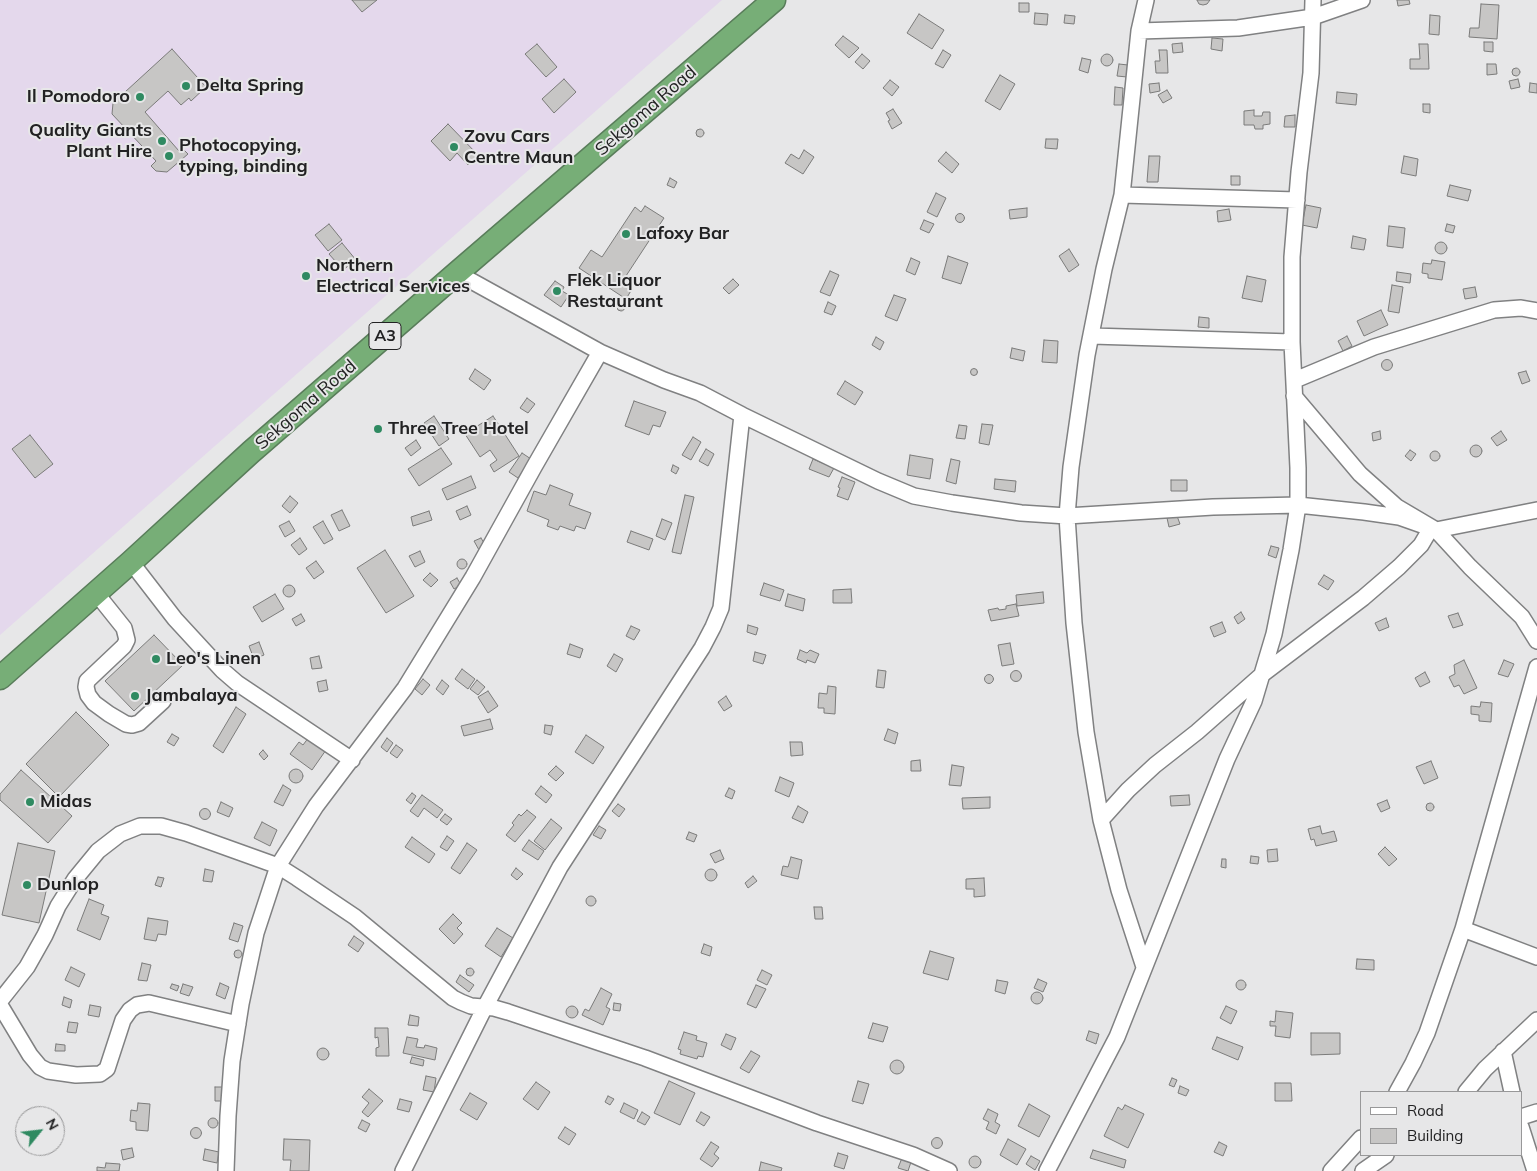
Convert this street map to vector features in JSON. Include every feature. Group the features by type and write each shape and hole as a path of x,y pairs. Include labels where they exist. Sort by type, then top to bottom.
{"highway":[{"name":"Sekgoma Road","path":"0,678 252,452 456,273 774,0"}],"street":[{"path":"1144,967 1119,890 1101,820 1086,732 1074,623 1067,516 1071,467 1087,356 1104,269 1122,195 1139,31 1146,0"},
{"path":"1047,1171 1117,1037 1228,759 1254,701 1264,673 1274,634 1290,560 1298,505 1292,342 1292,257 1311,73 1313,0"},
{"path":"1139,31 1238,28 1313,17 1362,0"},
{"path":"1122,195 1297,200"},
{"path":"456,273 600,352 664,380 700,393 878,481 914,496 1021,513 1067,516 1213,507 1298,505 1364,512 1398,518 1434,529 1537,510"},
{"path":"1294,380 1374,347 1494,310 1521,308 1537,311"},
{"path":"1092,336 1292,342"},
{"path":"226,1171 232,1061 238,1024 256,933 278,866 316,806 405,688 473,577 600,352"},
{"path":"1294,396 1360,474 1397,506 1434,529 1522,617 1537,641"},
{"path":"403,1171 486,1007 560,867 702,648 718,614 722,599 742,415"},
{"path":"1101,820 1128,790 1149,771 1264,673 1363,598 1399,567 1434,529"},
{"path":"131,562 181,625 204,651 237,683 352,760"},
{"path":"96,593 124,628 127,640 124,646 87,681 88,695 94,703 109,714 126,724 132,725 139,723 163,701"},
{"path":"1398,1091 1427,1033 1463,929 1537,667"},
{"path":"0,1001 27,967 45,935 58,906 98,851 120,834 140,826 161,826 278,866 355,917 454,998 471,1006 508,1012 645,1058 817,1123 913,1155 949,1171"},
{"path":"1463,929 1537,957"},
{"path":"0,1005 30,1055 40,1067 48,1072 76,1075 100,1074 108,1069 122,1020 130,1010 137,1006 150,1003 238,1024"},
{"path":"1467,1091 1485,1069 1537,1020"},
{"path":"1503,1051 1512,1091"},
{"path":"1522,1117 1537,1112"},
{"path":"1522,1130 1535,1171"},
{"path":"1331,1171 1360,1139"},
{"path":"1363,1171 1385,1156"}],"shaded area":[{"path":"0,0 722,0 0,635"}],"building":[{"path":"352,0 377,0 362,12"},
{"path":"1197,0 1210,0 1207,4 1203,5 1199,4"},
{"path":"1397,0 1409,0 1410,4 1398,6"},
{"path":"1019,3 1029,3 1029,12 1019,12"},
{"path":"1481,4 1499,5 1497,39 1469,37 1470,28 1479,28"},
{"path":"1035,13 1048,14 1047,25 1034,24"},
{"path":"919,14 944,30 932,49 907,33"},
{"path":"1065,15 1075,16 1074,24 1064,23"},
{"path":"1430,15 1440,16 1439,35 1429,34"},
{"path":"843,36 859,48 849,58 835,45"},
{"path":"1212,38 1223,39 1222,51 1211,49"},
{"path":"1484,42 1493,42 1493,52 1484,51"},
{"path":"1182,43 1183,52 1173,53 1172,44"},
{"path":"537,44 557,67 546,77 525,54"},
{"path":"1419,44 1428,44 1429,69 1410,69 1410,59 1420,59"},
{"path":"172,49 206,87 191,101 189,98 181,105 168,91 145,112 179,151 182,148 188,154 167,172 156,171 151,166 156,161 112,114 113,103"},
{"path":"943,50 951,55 943,68 935,64"},
{"path":"1159,50 1167,50 1168,73 1156,73 1155,61 1160,61"},
{"path":"862,54 870,61 863,69 855,62"},
{"path":"1107,54 1113,60 1107,66 1101,60"},
{"path":"1082,58 1091,60 1088,73 1079,70"},
{"path":"1119,64 1128,65 1127,77 1117,76"},
{"path":"1487,64 1496,64 1497,74 1487,75"},
{"path":"1516,68 1520,72 1516,76 1512,72"},
{"path":"1000,75 1015,84 1000,110 985,101"},
{"path":"564,79 576,92 554,113 542,99"},
{"path":"1518,79 1520,87 1511,89 1509,81"},
{"path":"890,80 899,87 892,96 883,88"},
{"path":"1159,83 1160,91 1150,93 1149,84"},
{"path":"1530,83 1537,84 1537,93 1529,92"},
{"path":"1115,87 1123,88 1122,105 1114,105"},
{"path":"1167,90 1172,98 1163,103 1158,95"},
{"path":"1337,92 1357,94 1356,105 1336,103"},
{"path":"1423,104 1430,104 1430,113 1423,112"},
{"path":"893,109 902,123 892,129 886,113"},
{"path":"1254,110 1254,116 1262,116 1263,112 1270,112 1270,124 1263,125 1263,129 1255,129 1254,125 1244,125 1244,111"},
{"path":"1295,115 1295,127 1284,127 1285,116"},
{"name":"Zovu Cars Centre Maun","path":"448,124 478,155 468,165 457,153 450,161 431,141"},
{"path":"700,129 704,133 700,137 696,133"},
{"path":"1046,139 1058,139 1057,149 1045,148"},
{"path":"804,150 814,157 803,174 785,163 791,154 799,159"},
{"path":"946,152 959,164 952,173 938,161"},
{"path":"1149,156 1160,156 1158,182 1147,182"},
{"path":"1404,156 1418,159 1416,176 1401,173"},
{"path":"1231,176 1240,176 1240,185 1231,185"},
{"path":"670,178 677,182 674,188 667,185"},
{"path":"1450,185 1471,190 1468,201 1447,196"},
{"path":"936,193 946,198 937,217 927,212"},
{"path":"1306,205 1321,208 1317,228 1302,225"},
{"path":"645,206 664,218 622,282 632,289 626,299 579,268 591,250 602,257 635,207 641,212"},
{"path":"1027,208 1027,217 1010,219 1009,210"},
{"path":"1229,209 1231,220 1218,222 1217,211"},
{"path":"960,213 965,218 960,223 955,218"},
{"path":"924,220 934,224 929,233 920,229"},
{"path":"329,224 342,240 328,251 315,235"},
{"path":"1447,224 1455,226 1453,233 1445,231"},
{"path":"1389,226 1405,228 1403,248 1387,246"},
{"path":"1353,236 1366,239 1364,250 1351,248"},
{"path":"1439,242 1443,242 1447,248 1443,254 1439,254 1435,250 1435,246"},
{"path":"342,243 356,260 343,270 329,254"},
{"path":"1069,249 1079,265 1069,272 1059,256"},
{"path":"948,256 968,263 961,284 942,278"},
{"path":"911,258 920,262 915,275 906,271"},
{"path":"1432,260 1445,262 1442,280 1428,278 1428,274 1422,273 1423,263 1431,264"},
{"path":"830,271 839,275 830,296 820,292"},
{"path":"1397,272 1411,274 1410,283 1396,281"},
{"path":"1247,276 1266,280 1262,302 1242,298"},
{"path":"733,279 739,285 729,294 723,288"},
{"path":"555,281 564,287 562,291 569,295 561,307 544,295"},
{"path":"1392,285 1403,287 1399,313 1388,311"},
{"path":"1475,287 1477,297 1465,299 1463,289"},
{"path":"894,295 906,299 897,321 885,316"},
{"path":"828,302 836,306 832,315 824,312"},
{"path":"621,303 625,307 621,311 617,307"},
{"path":"1381,310 1388,325 1364,336 1357,321"},
{"path":"1199,317 1209,318 1209,328 1198,327"},
{"path":"1347,336 1352,346 1343,351 1338,341"},
{"path":"876,337 884,342 880,350 872,345"},
{"path":"1044,340 1058,341 1057,363 1042,362"},
{"path":"1012,348 1025,351 1023,361 1010,358"},
{"path":"1387,359 1393,365 1387,371 1381,365"},
{"path":"974,368 978,372 974,376 970,372"},
{"path":"475,369 491,380 484,390 469,379"},
{"path":"1526,371 1530,381 1522,384 1518,373"},
{"path":"845,381 863,392 855,405 837,394"},
{"path":"527,398 535,404 528,413 520,408"},
{"path":"634,401 666,412 660,427 653,425 649,435 625,426"},
{"path":"434,416 449,439 439,446 424,423"},
{"path":"493,416 519,456 494,472 490,465 497,460 490,450 480,457 465,434"},
{"path":"982,424 993,425 989,445 979,443"},
{"path":"959,425 967,426 965,439 956,438"},
{"path":"1380,431 1381,439 1373,441 1372,433"},
{"path":"1501,431 1507,440 1497,446 1491,438"},
{"path":"30,435 53,464 35,478 12,449"},
{"path":"693,437 701,442 691,460 682,455"},
{"path":"416,440 421,448 411,456 405,448"},
{"path":"1474,445 1478,445 1482,451 1478,457 1474,457 1470,453 1470,449"},
{"path":"441,448 452,464 419,486 408,469"},
{"path":"706,449 714,454 708,466 699,461"},
{"path":"1410,450 1416,454 1411,461 1405,456"},
{"path":"1433,451 1437,451 1440,456 1439,460 1433,461 1430,458 1430,454"},
{"path":"522,453 531,459 518,478 509,472"},
{"path":"910,455 933,459 930,479 907,475"},
{"path":"813,459 834,468 829,477 809,469"},
{"path":"951,459 960,461 956,484 946,481"},
{"path":"673,465 679,468 676,474 671,471"},
{"path":"471,476 476,488 447,500 442,489"},
{"path":"842,477 855,482 848,500 837,496"},
{"path":"995,479 1016,481 1015,492 994,489"},
{"path":"1171,480 1187,480 1187,491 1171,491"},
{"path":"550,485 573,494 569,505 591,513 585,529 576,526 574,531 560,526 558,530 547,526 549,520 527,511 534,491 546,495"},
{"path":"685,495 694,497 681,554 672,552"},
{"path":"290,496 298,503 290,513 282,506"},
{"path":"467,506 471,515 460,520 456,511"},
{"path":"342,510 350,526 339,531 331,515"},
{"path":"429,511 432,520 413,526 411,517"},
{"path":"1177,516 1180,524 1169,527 1167,518"},
{"path":"662,519 672,523 665,540 656,536"},
{"path":"289,521 295,531 285,537 279,526"},
{"path":"323,521 333,539 324,544 313,527"},
{"path":"631,531 653,539 649,550 627,542"},
{"path":"300,538 307,549 299,555 291,545"},
{"path":"481,538 486,546 479,550 474,541"},
{"path":"1271,546 1279,548 1276,558 1268,555"},
{"path":"385,550 414,596 386,613 357,568"},
{"path":"420,551 425,562 415,567 409,556"},
{"path":"460,559 464,559 467,564 466,568 460,569 457,566 457,562"},
{"path":"316,561 324,572 314,579 306,568"},
{"path":"430,573 438,580 431,587 423,580"},
{"path":"1324,575 1334,581 1328,590 1318,584"},
{"path":"457,578 461,585 454,589 450,582"},
{"path":"764,583 784,590 780,601 760,595"},
{"path":"289,585 295,591 289,597 283,591"},
{"path":"851,589 852,603 833,603 833,590"},
{"path":"1043,592 1044,603 1017,606 1016,595"},
{"path":"275,594 284,609 262,622 253,607"},
{"path":"788,594 805,599 803,611 785,606"},
{"path":"1016,604 1019,616 991,621 988,610 1006,609 1006,606"},
{"path":"1241,612 1245,619 1238,624 1234,617"},
{"path":"1458,613 1463,625 1453,628 1448,616"},
{"path":"301,614 305,621 296,626 292,619"},
{"path":"1386,618 1389,627 1379,631 1375,623"},
{"path":"1222,622 1226,632 1214,637 1210,627"},
{"path":"748,625 758,628 756,635 747,632"},
{"path":"631,626 640,630 634,640 626,636"},
{"path":"154,635 183,665 134,711 105,681"},
{"path":"259,642 264,655 254,659 249,646"},
{"path":"1010,643 1014,664 1002,666 998,645"},
{"path":"570,644 583,649 580,658 567,654"},
{"path":"800,650 807,653 810,650 819,654 815,663 807,660 806,663 797,659"},
{"path":"755,652 766,655 763,664 753,661"},
{"path":"614,654 623,659 616,672 607,666"},
{"path":"319,656 322,668 312,669 310,658"},
{"path":"1464,660 1477,688 1464,694 1459,685 1454,687 1449,677 1455,674 1454,665"},
{"path":"1504,660 1514,664 1508,677 1498,674"},
{"path":"462,669 475,679 468,689 455,679"},
{"path":"878,670 886,671 884,688 876,687"},
{"path":"1016,670 1022,676 1016,682 1010,676"},
{"path":"1425,672 1430,682 1420,687 1415,678"},
{"path":"989,674 994,679 989,684 984,679"},
{"path":"423,679 430,685 422,695 415,689"},
{"path":"326,680 328,690 319,692 317,682"},
{"path":"442,680 449,686 443,695 436,689"},
{"path":"477,680 485,687 478,695 470,689"},
{"path":"828,686 836,687 835,714 824,713 824,708 818,708 819,693 827,694"},
{"path":"488,691 498,706 488,713 478,697"},
{"path":"726,696 732,706 724,711 718,702"},
{"path":"1481,702 1492,703 1491,722 1479,721 1479,715 1471,714 1471,706 1480,707"},
{"path":"236,707 246,714 223,753 213,746"},
{"path":"76,712 109,745 59,797 26,764"},
{"path":"490,719 493,729 464,736 461,726"},
{"path":"545,725 553,726 551,735 544,733"},
{"path":"888,729 898,733 895,744 884,740"},
{"path":"172,734 179,738 174,746 167,742"},
{"path":"586,735 604,747 593,764 575,752"},
{"path":"309,737 326,750 312,770 290,754 299,742 303,745"},
{"path":"387,738 393,743 387,752 381,747"},
{"path":"790,742 802,742 803,755 791,756"},
{"path":"396,745 403,750 397,758 390,753"},
{"path":"263,750 268,756 264,760 259,754"},
{"path":"920,760 921,771 911,771 911,761"},
{"path":"1431,761 1438,778 1424,784 1416,767"},
{"path":"952,765 964,767 961,786 949,785"},
{"path":"556,766 564,773 556,781 548,774"},
{"path":"293,769 299,769 303,776 299,783 293,783 289,779 289,773"},
{"path":"21,770 72,816 48,843 0,800 0,794"},
{"path":"780,777 794,783 789,797 775,791"},
{"path":"283,785 291,790 283,806 274,802"},
{"path":"541,786 552,795 546,803 535,794"},
{"path":"729,788 735,791 732,799 725,796"},
{"path":"412,793 416,796 411,804 406,800"},
{"path":"422,795 443,810 437,818 424,808 418,817 410,811"},
{"path":"1189,795 1190,805 1171,806 1170,796"},
{"path":"990,797 990,808 963,809 962,798"},
{"path":"1387,800 1390,808 1381,812 1377,804"},
{"path":"221,802 233,808 229,817 217,812"},
{"path":"1430,803 1434,807 1430,811 1426,807"},
{"path":"618,804 625,809 619,817 612,811"},
{"path":"798,806 808,812 803,823 792,818"},
{"path":"205,808 211,814 205,820 199,814"},
{"path":"527,810 536,817 515,842 506,835 514,825 512,823 519,814 521,816"},
{"path":"445,814 452,819 447,825 440,820"},
{"path":"551,819 562,828 545,850 534,841"},
{"path":"262,822 277,830 270,846 254,838"},
{"path":"599,826 606,830 601,839 593,835"},
{"path":"1320,826 1322,834 1334,831 1337,841 1316,846 1314,839 1311,840 1308,829"},
{"path":"689,832 697,835 694,842 686,839"},
{"path":"447,836 454,841 447,851 440,847"},
{"path":"412,837 435,854 429,863 405,847"},
{"path":"529,840 544,851 538,860 522,850"},
{"path":"18,843 55,851 39,923 2,915"},
{"path":"467,843 477,850 460,874 451,868"},
{"path":"1385,847 1397,859 1389,866 1378,854"},
{"path":"1277,849 1278,861 1268,862 1267,850"},
{"path":"720,850 724,859 715,863 710,854"},
{"path":"1251,856 1259,857 1258,864 1250,863"},
{"path":"791,857 802,860 798,879 781,875 783,866 788,867"},
{"path":"1222,859 1226,859 1226,868 1221,867"},
{"path":"516,868 523,874 517,880 511,875"},
{"path":"205,869 214,871 212,882 203,881"},
{"path":"711,869 717,875 711,881 705,875"},
{"path":"753,876 757,881 748,888 745,883"},
{"path":"158,877 164,878 161,887 155,885"},
{"path":"984,878 985,896 974,897 974,889 966,889 966,879"},
{"path":"591,896 596,901 591,906 586,901"},
{"path":"89,899 104,905 101,914 109,917 100,940 77,930"},
{"path":"814,907 822,907 823,919 815,919"},
{"path":"453,914 462,923 457,928 463,934 454,944 439,929"},
{"path":"148,918 168,921 166,935 158,934 156,941 144,939"},
{"path":"234,923 243,926 238,942 229,939"},
{"path":"497,928 513,938 501,957 485,946"},
{"path":"354,936 364,943 358,952 348,945"},
{"path":"704,944 712,947 710,956 701,953"},
{"path":"238,950 242,954 238,958 234,954"},
{"path":"930,951 954,958 948,980 923,973"},
{"path":"1357,959 1374,960 1374,970 1356,969"},
{"path":"142,963 151,965 147,981 138,980"},
{"path":"71,967 85,974 79,987 65,980"},
{"path":"470,968 474,972 470,976 466,972"},
{"path":"762,970 772,975 767,985 757,980"},
{"path":"460,975 474,985 469,992 456,982"},
{"path":"1038,979 1047,983 1043,992 1034,988"},
{"path":"997,980 1008,982 1005,994 995,991"},
{"path":"1241,980 1246,985 1241,990 1236,985"},
{"path":"220,983 229,987 225,999 216,995"},
{"path":"172,984 179,986 177,991 170,988"},
{"path":"183,984 193,987 189,996 180,993"},
{"path":"756,985 766,989 756,1008 747,1004"},
{"path":"601,988 612,994 606,1007 610,1009 603,1025 582,1015 585,1009 589,1011"},
{"path":"1035,992 1039,992 1043,998 1039,1004 1035,1004 1031,1000 1031,996"},
{"path":"64,997 72,1000 70,1008 62,1005"},
{"path":"614,1003 621,1004 620,1011 613,1010"},
{"path":"90,1005 101,1007 99,1017 88,1015"},
{"path":"570,1006 574,1006 578,1012 574,1018 570,1018 566,1014 566,1010"},
{"path":"1226,1006 1237,1011 1231,1024 1220,1018"},
{"path":"1276,1011 1293,1013 1290,1038 1275,1036 1276,1026 1270,1026 1270,1021 1275,1022"},
{"path":"410,1015 419,1017 418,1026 408,1025"},
{"path":"69,1022 78,1023 76,1033 67,1032"},
{"path":"873,1023 888,1027 883,1042 868,1038"},
{"path":"375,1028 388,1028 389,1056 376,1056 376,1048 379,1047 378,1037 375,1038"},
{"path":"1089,1031 1099,1034 1096,1044 1086,1040"},
{"path":"684,1032 697,1036 696,1040 707,1043 703,1057 698,1056 697,1059 680,1054 681,1050 678,1049"},
{"path":"1311,1033 1340,1033 1340,1054 1311,1055"},
{"path":"726,1034 736,1038 731,1050 721,1045"},
{"path":"407,1037 418,1039 416,1047 424,1048 425,1045 437,1048 435,1060 403,1053"},
{"path":"1217,1037 1243,1047 1238,1060 1212,1049"},
{"path":"56,1044 65,1045 65,1051 55,1051"},
{"path":"323,1048 329,1054 323,1060 317,1054"},
{"path":"751,1051 760,1056 749,1073 740,1068"},
{"path":"412,1057 424,1060 423,1066 410,1063"},
{"path":"897,1060 902,1062 904,1067 902,1072 897,1074 892,1072 890,1067 892,1062"},
{"path":"426,1076 436,1078 434,1092 423,1090"},
{"path":"1172,1078 1177,1080 1174,1087 1169,1085"},
{"path":"669,1081 695,1093 680,1125 654,1113"},
{"path":"858,1081 869,1084 863,1104 852,1101"},
{"path":"536,1082 550,1092 538,1110 523,1099"},
{"path":"1275,1083 1291,1083 1292,1101 1275,1101"},
{"path":"1180,1086 1189,1090 1186,1096 1178,1093"},
{"path":"215,1087 226,1087 225,1101 215,1101"},
{"path":"369,1089 383,1101 368,1117 362,1112 369,1103 362,1097"},
{"path":"470,1093 487,1103 477,1120 460,1110"},
{"path":"608,1096 614,1099 610,1105 605,1102"},
{"path":"400,1099 412,1102 409,1112 397,1109"},
{"path":"138,1103 150,1104 148,1131 136,1130 136,1122 130,1121 131,1110 137,1111"},
{"path":"624,1103 638,1110 634,1119 620,1112"},
{"path":"1029,1104 1050,1116 1039,1137 1018,1126"},
{"path":"1125,1105 1144,1114 1128,1148 1104,1136 1118,1107 1122,1110"},
{"path":"988,1109 998,1114 995,1122 1000,1125 996,1134 986,1129 989,1122 983,1119"},
{"path":"642,1112 650,1117 645,1125 637,1121"},
{"path":"701,1112 710,1117 704,1126 696,1121"},
{"path":"213,1118 218,1123 213,1128 208,1123"},
{"path":"362,1120 370,1124 366,1132 358,1128"},
{"path":"565,1127 576,1134 569,1145 558,1138"},
{"path":"194,1128 198,1128 201,1133 200,1137 194,1138 191,1135 191,1131"},
{"path":"935,1138 939,1138 942,1143 941,1147 935,1148 932,1145 932,1141"},
{"path":"284,1139 310,1140 309,1171 290,1171 291,1160 283,1160"},
{"path":"1008,1139 1026,1149 1017,1165 1000,1155"},
{"path":"711,1142 719,1147 714,1154 719,1158 712,1167 700,1159"},
{"path":"1219,1142 1227,1146 1223,1156 1214,1152"},
{"path":"132,1148 134,1157 123,1160 121,1150"},
{"path":"205,1149 219,1152 217,1163 203,1160"},
{"path":"1093,1150 1126,1160 1124,1168 1090,1158"},
{"path":"838,1153 848,1156 844,1169 834,1166"},
{"path":"973,1156 977,1156 981,1162 977,1168 973,1168 969,1164 969,1160"},
{"path":"1031,1156 1040,1161 1035,1170 1026,1164"},
{"path":"902,1158 911,1162 908,1171 898,1168"},
{"path":"761,1162 782,1168 781,1171 759,1171"},
{"path":"106,1163 120,1164 119,1171 97,1171 97,1167 105,1168"}],"place":[{"name":"Delta Spring","path":"186,86"},
{"name":"Il Pomodoro","path":"140,97"},
{"name":"Quality Giants Plant Hire","path":"162,141"},
{"name":"Zovu Cars Centre Maun","path":"454,147"},
{"name":"Photocopying, typing, binding","path":"169,156"},
{"name":"Lafoxy Bar","path":"626,234"},
{"name":"Northern Electrical Services","path":"306,276"},
{"name":"Flek Liquor Restaurant","path":"557,291"},
{"name":"Three Tree Hotel","path":"378,429"},
{"name":"Leo's Linen","path":"156,659"},
{"name":"Jambalaya","path":"135,696"},
{"name":"Midas","path":"30,802"},
{"name":"Dunlop","path":"27,885"}]}
